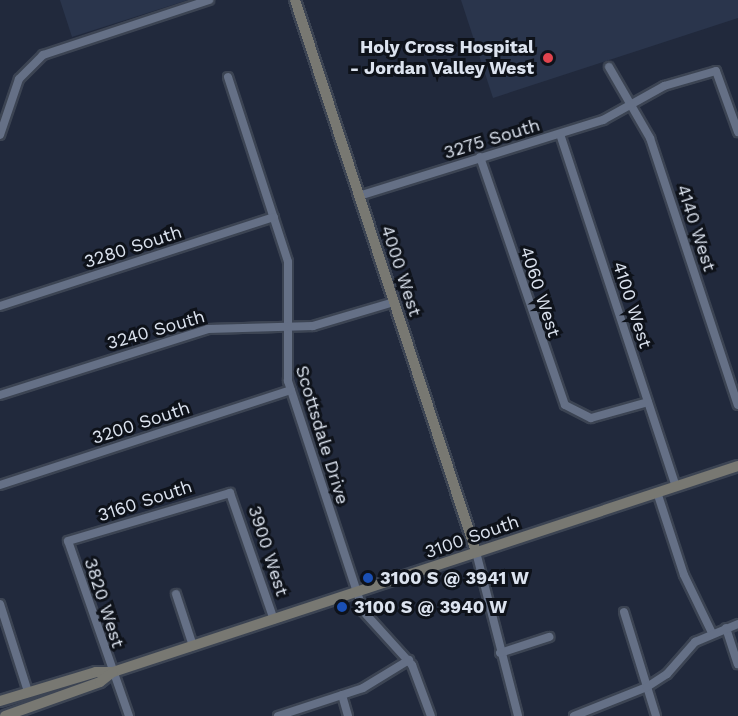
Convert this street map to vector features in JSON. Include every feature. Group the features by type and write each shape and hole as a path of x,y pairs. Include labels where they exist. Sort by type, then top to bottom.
{"main road":[{"name":"4000 West","path":"295,0 476,552"},
{"name":"3100 South","path":"0,701 96,672 113,672 738,466"},
{"name":"3100 South","path":"5,716 100,682 113,672"}],"street":[{"path":"0,135 19,80 43,56 209,0"},
{"name":"4140 West","path":"609,67 654,148 738,405"},
{"path":"630,104 664,86 716,71 738,132"},
{"name":"Scottsdale Drive","path":"228,77 290,271 284,362 291,390 356,593 370,624 408,660"},
{"name":"3275 South","path":"359,196 603,120 630,104"},
{"name":"4100 West","path":"560,134 676,486"},
{"name":"4060 West","path":"480,157 558,396 578,415 591,418 648,402"},
{"name":"3280 South","path":"0,306 274,217"},
{"name":"3240 South","path":"0,395 208,329 287,327 329,322 394,302"},
{"name":"3200 South","path":"0,485 291,390"},
{"path":"657,492 684,575 712,633"},
{"name":"3160 South","path":"68,541 230,493"},
{"name":"3900 West","path":"230,493 274,620"},
{"name":"3820 West","path":"68,541 129,716"},
{"path":"476,552 492,603 500,653 518,716"},
{"path":"176,594 193,646"},
{"path":"0,604 28,692"},
{"path":"624,612 656,716"},
{"path":"574,716 647,687 667,674 691,645 712,633 738,624"},
{"path":"726,628 738,664"},
{"path":"500,653 549,637"},
{"path":"278,716 342,695 408,660 431,716"},
{"path":"342,695 348,716"}],"shaded area":[{"path":"60,0 188,0 72,37"},
{"name":"Holy Cross Hospital - Jordan Valley West","path":"461,0 738,0 738,18 493,98"}],"place":[{"name":"Holy Cross Hospital - Jordan Valley West","path":"548,58"},
{"name":"3100 S @ 3941 W","path":"368,578"},
{"name":"3100 S @ 3940 W","path":"342,607"}]}
